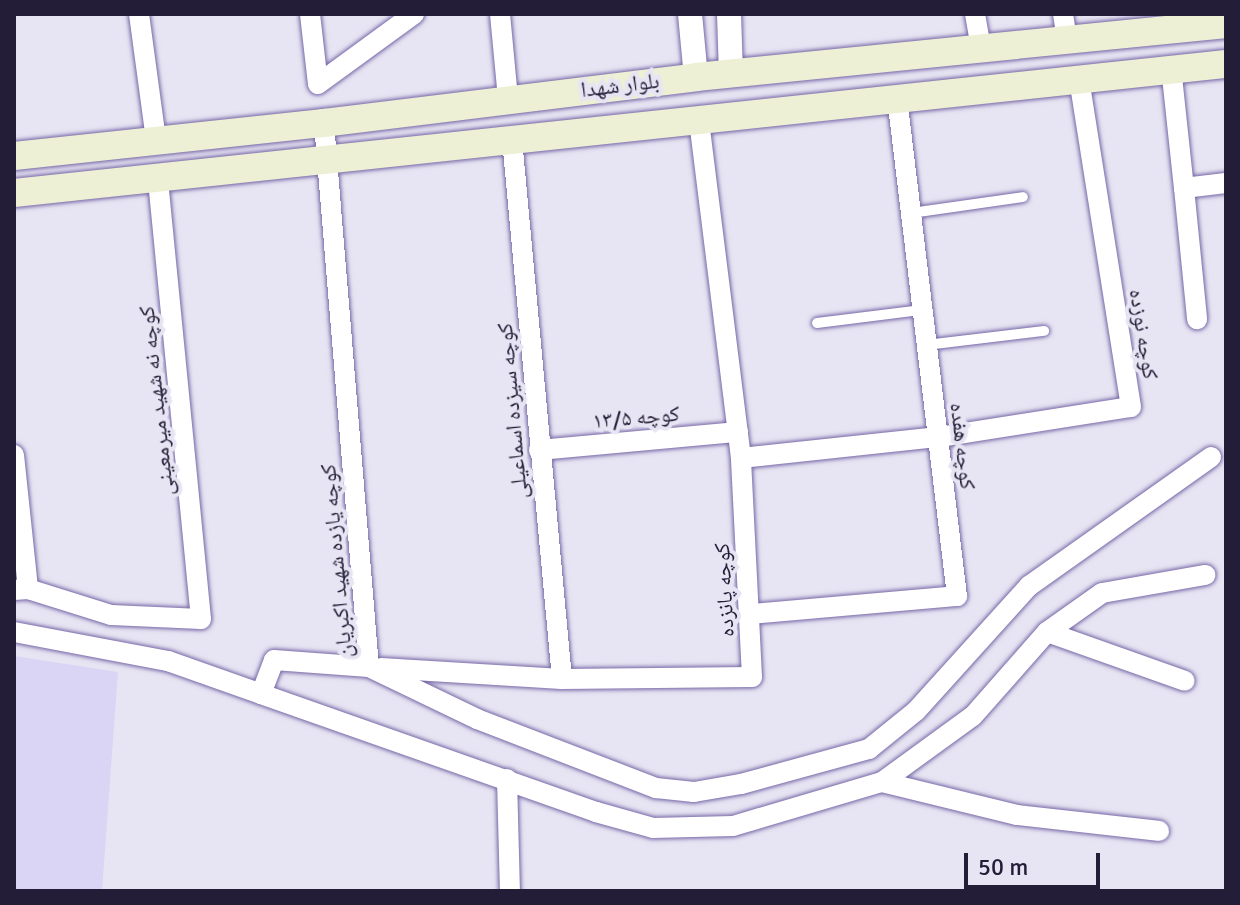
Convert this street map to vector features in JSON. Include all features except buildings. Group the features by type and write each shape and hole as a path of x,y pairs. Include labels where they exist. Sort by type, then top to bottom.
{"main road":[{"name":"بلوار شهدا","path":"14,156 324,123 731,73 981,48 1065,27 1158,22 1226,24"},
{"name":"بلوار شهدا","path":"14,193 1171,67 1226,64"}],"street":[{"path":"139,14 156,139"},
{"path":"310,14 318,84 414,14"},
{"path":"500,14 508,98"},
{"path":"690,14 696,77"},
{"path":"729,14 731,73"},
{"path":"975,14 981,48"},
{"path":"1171,67 1197,319"},
{"name":"کوچه نوزده","path":"939,437 1131,407 1079,77"},
{"name":"کوچه هفده","path":"751,614 957,596 897,97"},
{"name":"کوچه پانزده","path":"369,667 562,679 752,677 741,458 699,119"},
{"name":"کوچه یازده شهید اکبریان","path":"261,694 274,660 369,667 324,123"},
{"name":"کوچه سیزده اسماعیلی","path":"512,139 562,679"},
{"name":"کوچه نه شهید میرمعینی","path":"21,590 111,615 201,619 158,178"},
{"path":"1184,188 1226,183"},
{"name":"کوچه ۱۳/۵","path":"539,450 738,432"},
{"path":"741,458 939,437"},
{"path":"14,455 21,590"},
{"path":"369,667 490,725 656,788 694,792 741,784 869,749 916,711 1029,586 1211,457"},
{"path":"14,632 168,661 596,812 653,828 692,829 733,826 882,782 973,716 1047,632 1102,593 1205,575"},
{"path":"1047,632 1185,681"},
{"path":"507,779 510,891"},
{"path":"882,782 1017,815 1159,831"}],"lane":[{"path":"911,213 1023,197"},
{"path":"817,323 922,310"},
{"path":"926,345 1044,331"}],"shaded area":[{"path":"14,656 118,672 102,891 14,891"}]}
